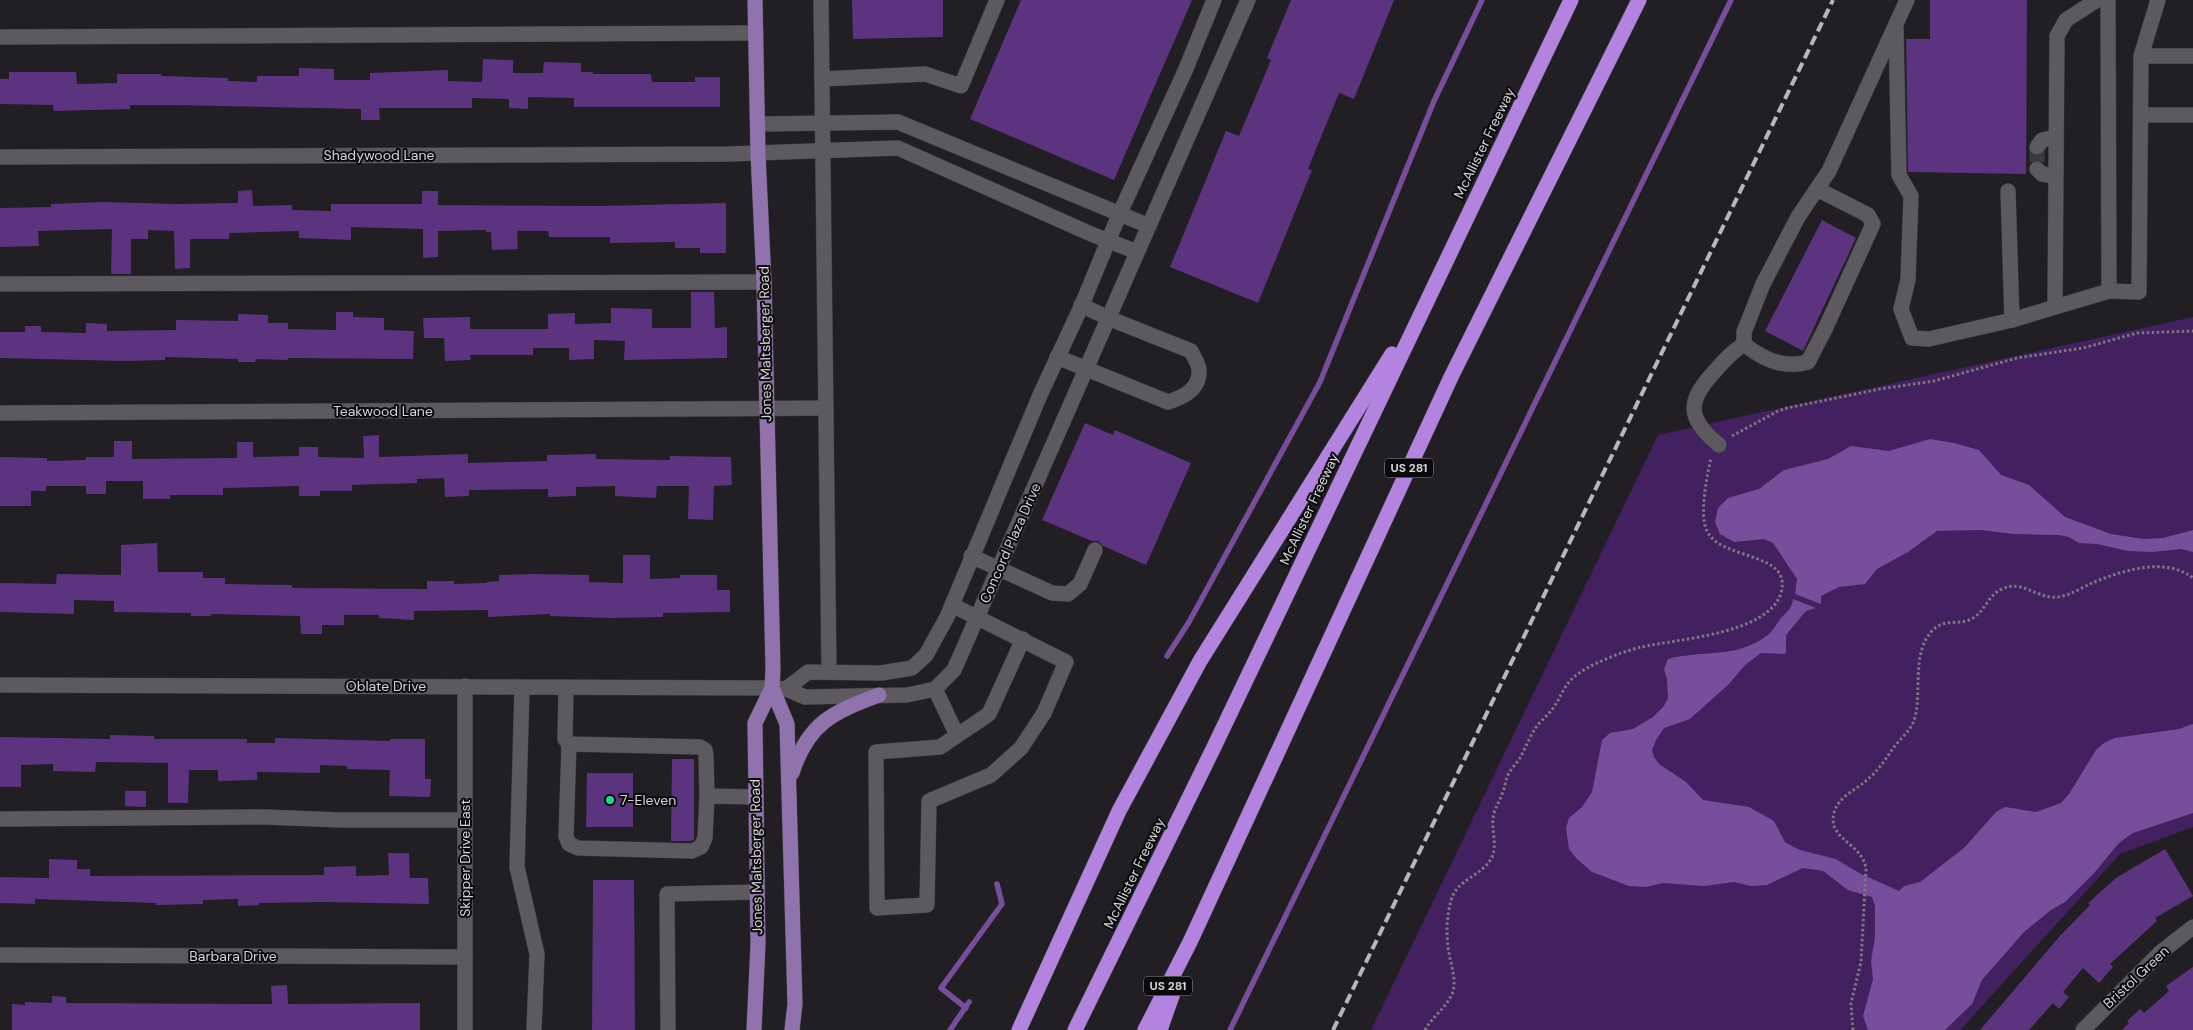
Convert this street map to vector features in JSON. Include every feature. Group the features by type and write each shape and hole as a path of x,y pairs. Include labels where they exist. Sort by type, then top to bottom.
{"highway":[{"name":"McAllister Freeway","path":"1075,1030 1214,746 1571,0"},
{"name":"US 281","path":"1146,1030 1190,942 1450,377 1639,0"},
{"path":"1019,1030 1119,811 1200,661 1430,294"},
{"path":"1160,1030 1190,942"}],"main road":[{"name":"Jones Maltsberger Road","path":"755,0 766,408 779,688 787,724 795,1004 792,1030"},
{"name":"Jones Maltsberger Road","path":"754,1030 757,892 755,723 779,688"},
{"path":"788,784 798,752 815,728 843,708 879,695"}],"street":[{"path":"821,0 829,672"},
{"path":"822,79 924,74 960,86 998,0"},
{"name":"Concord Plaza Drive","path":"779,688 808,672 881,673 912,668 926,655 952,604 1057,357 1185,71 1214,0"},
{"name":"Concord Plaza Drive","path":"935,689 954,670 1248,0"},
{"path":"1744,344 1744,332 1763,284 1798,217 1832,164 1907,0"},
{"path":"2055,307 2057,36 2066,20 2097,0"},
{"path":"2108,0 2109,290"},
{"path":"1896,25 1899,175 1911,196 1908,280 1901,310 1912,338 1929,339 2012,320 2109,290 2139,292 2141,56 2158,0"},
{"path":"0,37 756,33"},
{"path":"2141,56 2193,56"},
{"path":"2141,115 2193,115"},
{"path":"758,124 898,122 1149,226"},
{"path":"2037,147 2042,140 2056,138"},
{"name":"Shadywood Lane","path":"0,157 758,154 898,148 1137,252"},
{"path":"970,180 982,156"},
{"path":"2037,169 2042,174 2055,176"},
{"path":"1744,344 1758,355 1772,361 1796,366 1808,362 1826,328 1872,224 1868,215 1817,189"},
{"path":"2008,191 2012,320"},
{"path":"0,284 764,282"},
{"path":"1057,357 1168,402 1185,397 1195,385 1199,370 1191,351 1108,318 1081,305"},
{"path":"1719,445 1706,434 1697,422 1694,405 1696,395 1726,357 1744,344"},
{"name":"Teakwood Lane","path":"0,413 826,408"},
{"path":"971,556 1052,594 1068,594 1080,584 1095,550"},
{"path":"952,604 978,616 1023,639 1066,662 1044,713 1021,748 991,775 929,801 928,905 877,908 876,752 940,746 989,714 1023,639"},
{"name":"Oblate Drive","path":"0,685 465,686 566,689 779,688"},
{"name":"Skipper Drive East","path":"465,686 465,1030"},
{"path":"522,688 517,867 537,954 534,1030"},
{"path":"779,688 805,697 907,695 935,689 957,736"},
{"path":"566,689 565,739 569,744 566,836 569,844 578,848 692,851 700,847 705,838 707,796 706,756 705,750 700,746 569,744"},
{"path":"707,796 756,797"},
{"path":"0,819 265,817 340,820 465,820"},
{"path":"668,1030 668,894 757,892"},
{"name":"Bristol Green","path":"2083,1030 2161,952 2193,927"},
{"name":"Barbara Drive","path":"0,955 465,957"}],"path":[{"path":"1425,1030 1452,994 1453,972 1447,944 1447,922 1451,899 1456,889 1490,860 1494,846 1493,816 1502,796 1506,777 1519,759 1535,728 1550,712 1566,685 1582,672 1632,650 1736,629 1760,617 1771,608 1781,595 1783,582 1777,570 1770,563 1760,558 1732,551 1710,538 1704,515 1709,469 1712,457 1719,445 1728,437 1787,408 1880,389 1934,381 2018,358 2083,348 2138,334 2193,331"},
{"path":"1852,1030 1851,1003 1861,962 1866,869 1862,856 1858,851 1837,833 1833,821 1834,813 1843,798 1861,786 1880,767 1913,723 1917,702 1919,662 1927,640 1937,627 1943,623 1970,620 1982,611 1996,593 2012,586 2020,586 2045,596 2057,597 2118,574 2157,567 2179,570 2193,578"}],"shaded area":[{"path":"2193,317 2193,827 2120,854 1960,1030 1371,1030 1658,435"},
{"path":"1930,439 1979,450 2001,475 2029,485 2065,517 2111,534 2143,539 2163,538 2193,530 2193,552 2181,549 2153,552 2128,551 2097,544 2079,543 2069,537 2059,535 2014,534 1980,530 1937,531 1908,552 1877,569 1865,584 1839,587 1821,596 1821,604 1795,594 1797,579 1773,543 1764,539 1734,542 1720,534 1715,522 1718,508 1728,498 1759,489 1784,470 1828,459 1851,446 1889,451"},
{"path":"1793,599 1816,608 1806,611 1786,635 1786,653 1761,653 1745,665 1729,684 1690,719 1664,728 1652,750 1654,757 1659,764 1686,782 1703,800 1749,807 1774,821 1785,842 1790,845 1800,850 1836,859 1859,873 1899,891 1904,886 1920,882 1964,848 1996,812 2005,807 2036,812 2061,803 2069,794 2096,750 2104,743 2115,738 2179,729 2193,724 2193,813 2133,833 2119,843 2095,872 2065,902 2051,910 2024,932 1982,980 1972,1004 1945,1030 1868,1030 1863,1016 1873,979 1871,961 1875,937 1875,906 1872,897 1848,890 1823,871 1803,868 1767,885 1751,886 1734,882 1704,886 1663,883 1646,887 1629,886 1592,872 1569,849 1566,828 1569,818 1582,807 1592,792 1602,740 1610,733 1633,729 1653,717 1664,706 1668,698 1667,679 1664,669 1668,659 1733,651 1757,642 1771,632 1789,610"}],"building":[{"path":"852,0 943,0 943,37 853,39"},
{"path":"1021,0 1192,0 1114,180 970,119"},
{"path":"1291,0 1394,0 1354,99 1339,93 1308,169 1312,170 1258,303 1170,267 1226,131 1239,136 1271,60 1267,58"},
{"path":"1930,0 2027,0 2026,174 1908,172 1906,39 1930,39"},
{"path":"483,59 513,60 513,73 543,73 544,62 581,63 581,72 593,72 593,74 651,74 652,82 695,82 695,77 720,77 720,107 574,107 574,98 528,97 528,109 509,108 509,99 472,98 472,108 379,108 380,120 361,120 361,109 130,105 130,109 54,111 53,105 0,104 0,79 9,79 9,72 76,72 77,84 117,83 117,74 161,74 161,76 228,78 228,81 257,82 257,76 299,76 299,68 334,69 334,80 370,80 370,73 448,70 448,81 482,82"},
{"path":"252,190 253,206 292,205 292,210 331,211 331,204 422,204 422,191 438,191 438,205 599,206 726,203 726,253 700,253 700,248 675,248 675,242 610,243 610,237 549,237 548,231 517,231 518,249 492,250 491,232 486,232 486,230 438,231 438,257 423,258 423,229 351,227 351,240 299,238 299,231 229,233 229,239 190,239 190,268 175,269 174,231 148,230 148,239 131,239 131,274 111,274 112,229 38,231 39,246 0,247 0,208 51,207 51,204 102,202 238,203 238,191"},
{"path":"1822,220 1856,238 1803,351 1765,331"},
{"path":"691,292 714,292 715,328 727,327 727,358 624,360 625,341 594,340 594,359 569,360 569,348 533,348 533,355 470,355 471,360 445,361 444,338 424,338 423,318 470,317 470,329 548,329 548,314 575,313 575,324 611,323 611,308 652,309 652,328 691,328"},
{"path":"336,312 353,312 353,317 384,318 384,330 414,331 413,359 288,358 288,360 256,359 255,362 238,362 238,359 165,357 165,360 125,361 0,358 0,332 25,332 25,326 41,326 41,332 86,333 86,323 107,324 107,331 176,330 176,320 238,321 238,314 268,315 268,323 288,323 288,329 336,330"},
{"path":"1085,423 1113,435 1115,430 1191,463 1146,565 1103,546 1098,541 1092,541 1042,520"},
{"path":"379,435 379,457 468,454 468,463 547,461 547,455 596,454 596,459 670,460 670,456 731,457 732,485 714,486 713,520 688,519 689,486 657,486 656,498 615,496 615,486 576,487 576,496 548,497 548,489 469,490 469,496 445,497 444,478 417,479 417,483 352,485 352,491 320,491 320,496 299,496 299,486 223,488 223,495 170,495 170,499 143,499 143,481 106,481 106,494 86,494 86,486 46,486 46,491 31,491 31,506 0,506 0,457 47,458 47,461 86,460 86,457 114,457 114,441 132,441 132,459 237,458 237,442 253,442 253,457 299,456 299,447 318,447 318,457 364,458 363,436"},
{"path":"157,543 158,572 203,572 203,578 225,578 225,584 292,585 292,588 427,589 427,581 454,581 454,584 487,583 499,581 499,575 534,574 589,575 589,582 623,583 623,555 650,555 650,579 680,578 680,575 717,575 717,590 730,590 730,612 663,613 663,617 610,618 550,616 550,614 488,617 488,610 414,611 414,620 379,618 379,615 344,615 344,625 322,625 322,634 301,634 300,616 211,614 211,616 191,616 191,613 114,612 114,601 74,600 74,614 0,612 0,583 56,584 57,574 121,575 121,545"},
{"path":"110,735 154,736 154,739 247,739 247,743 275,743 275,738 390,741 390,739 425,739 425,779 431,779 430,797 389,796 390,770 347,769 347,766 320,765 320,773 257,772 257,780 218,781 218,770 189,770 188,803 168,803 168,763 96,762 95,772 53,771 53,764 21,765 21,787 0,787 0,737 110,739"},
{"path":"672,759 694,759 694,840 690,841 671,841"},
{"name":"7-Eleven","path":"587,773 633,773 633,827 586,827"},
{"path":"125,791 146,791 146,807 125,806"},
{"path":"2165,849 2193,896 2155,918 2157,921 2110,964 2113,967 2099,983 2083,968 2063,992 2069,997 2059,1009 2053,1003 2029,1030 1980,1030 2059,937 2090,905 2088,903 2116,878"},
{"path":"388,853 409,853 410,878 428,878 429,904 324,902 259,903 259,905 238,906 238,899 203,900 203,904 156,905 156,903 35,899 35,904 0,903 0,877 49,878 49,859 77,860 77,869 90,869 90,876 324,875 324,867 356,866 356,876 389,875"},
{"path":"593,880 634,880 635,1030 592,1030"},
{"path":"2193,967 2193,1030 2122,1030 2129,1023 2127,1021 2140,1009 2144,1013 2169,991 2166,986"},
{"path":"287,985 288,1004 420,1003 420,1030 12,1030 12,1004 25,1005 25,1002 52,1003 52,996 66,997 66,1003 272,1004 271,986"}],"waterway":[{"path":"1167,656 1189,622 1320,382 1434,101 1482,0"},
{"path":"1230,1030 1731,0"},
{"path":"966,1008 941,988 1002,904 997,884"},
{"path":"950,1030 969,1002"}],"tunnel":[{"path":"2037,147 2037,169"}],"railway":[{"path":"1333,1030 1833,0"}],"place":[{"name":"7-Eleven","path":"610,800"}]}
